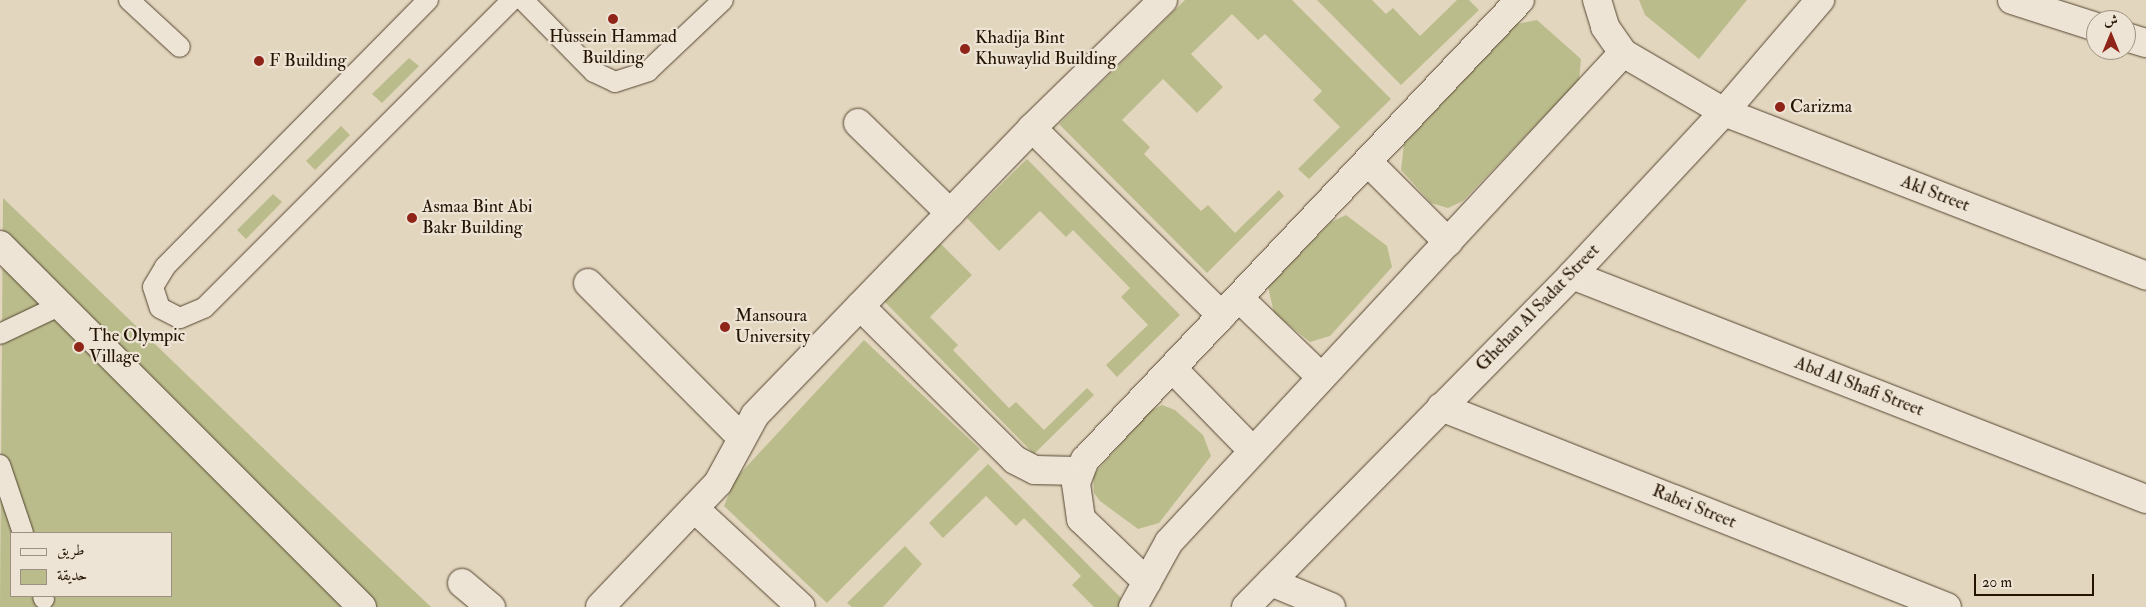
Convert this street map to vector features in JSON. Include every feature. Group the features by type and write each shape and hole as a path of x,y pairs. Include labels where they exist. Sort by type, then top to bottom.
{"street":[{"path":"600,607 695,509 726,472 755,415 1032,128 1163,0"},
{"path":"1147,582 1081,518 1075,495 1079,472 1094,449 1369,163 1520,0"},
{"path":"1133,607 1147,582 1159,554 1623,53 1605,27 1598,0"},
{"name":"Ghehan Al Sadat Street","path":"1246,607 1572,275 1724,112 1820,0"},
{"path":"2012,0 2086,24"},
{"name":"Akl Street","path":"1623,53 1724,112 2146,276"},
{"path":"858,123 950,213"},
{"path":"1032,128 1231,307 1321,377"},
{"path":"1369,163 1448,242"},
{"path":"3,252 362,607"},
{"name":"Abd Al Shafi Street","path":"1572,275 2146,499"},
{"path":"588,283 742,438"},
{"path":"860,306 1014,460 1042,471 1079,472"},
{"path":"1172,368 1253,451"},
{"name":"Rabei Street","path":"1441,407 1947,607"},
{"path":"695,509 801,607"},
{"path":"1271,582 1331,607"},
{"path":"462,583 491,607"}],"lane":[{"path":"129,0 180,47"},
{"path":"428,0 165,267 153,287 160,308 180,318 204,308 512,0"},
{"path":"523,0 594,72 615,82 648,71 724,0"},
{"path":"0,334 59,306"},
{"path":"0,465 22,532"}],"green space":[{"path":"1185,0 1292,0 1391,99 1309,179 1298,169 1340,127 1313,100 1322,91 1265,34 1258,40 1232,14 1191,54 1223,87 1197,113 1163,79 1122,120 1150,147 1144,154 1201,211 1208,205 1235,233 1279,190 1284,196 1207,273 1059,124"},
{"path":"1317,0 1372,0 1386,14 1393,8 1420,36 1457,0 1469,0 1479,10 1401,85"},
{"path":"1639,0 1747,0 1699,59 1645,15"},
{"path":"1537,20 1581,59 1579,80 1463,201 1448,208 1431,203 1401,170 1404,144 1517,24"},
{"path":"409,58 419,66 382,103 372,94"},
{"path":"341,126 350,135 315,170 306,161"},
{"path":"1027,159 1180,315 1117,377 1106,365 1148,325 1121,297 1130,288 1073,230 1066,237 1040,211 999,251 967,218"},
{"path":"273,194 282,202 246,239 237,230"},
{"name":"The Olympic Village","path":"3,198 287,471 431,607 0,607"},
{"path":"1346,215 1387,246 1392,267 1330,336 1310,342 1274,313 1268,287 1331,222"},
{"path":"940,243 972,275 930,317 958,345 953,350 1009,408 1016,402 1044,430 1087,388 1094,395 1034,454 882,299"},
{"path":"864,340 980,449 827,603 724,506 735,479"},
{"path":"1162,405 1175,410 1203,435 1211,456 1159,523 1138,529 1100,501 1094,493 1093,475 1150,411"},
{"path":"988,464 1125,602 1120,607 1094,607 1072,585 1081,576 1024,518 1016,526 986,496 943,538 929,523"},
{"path":"905,546 922,564 883,607 852,607 847,603"}],"place":[{"name":"Hussein Hammad Building","path":"613,19"},
{"name":"Khadija Bint Khuwaylid Building","path":"965,49"},
{"name":"F Building","path":"259,61"},
{"name":"Carizma","path":"1780,107"},
{"name":"Asmaa Bint Abi Bakr Building","path":"412,218"},
{"name":"Mansoura University","path":"725,327"},
{"name":"The Olympic Village","path":"79,347"}]}
